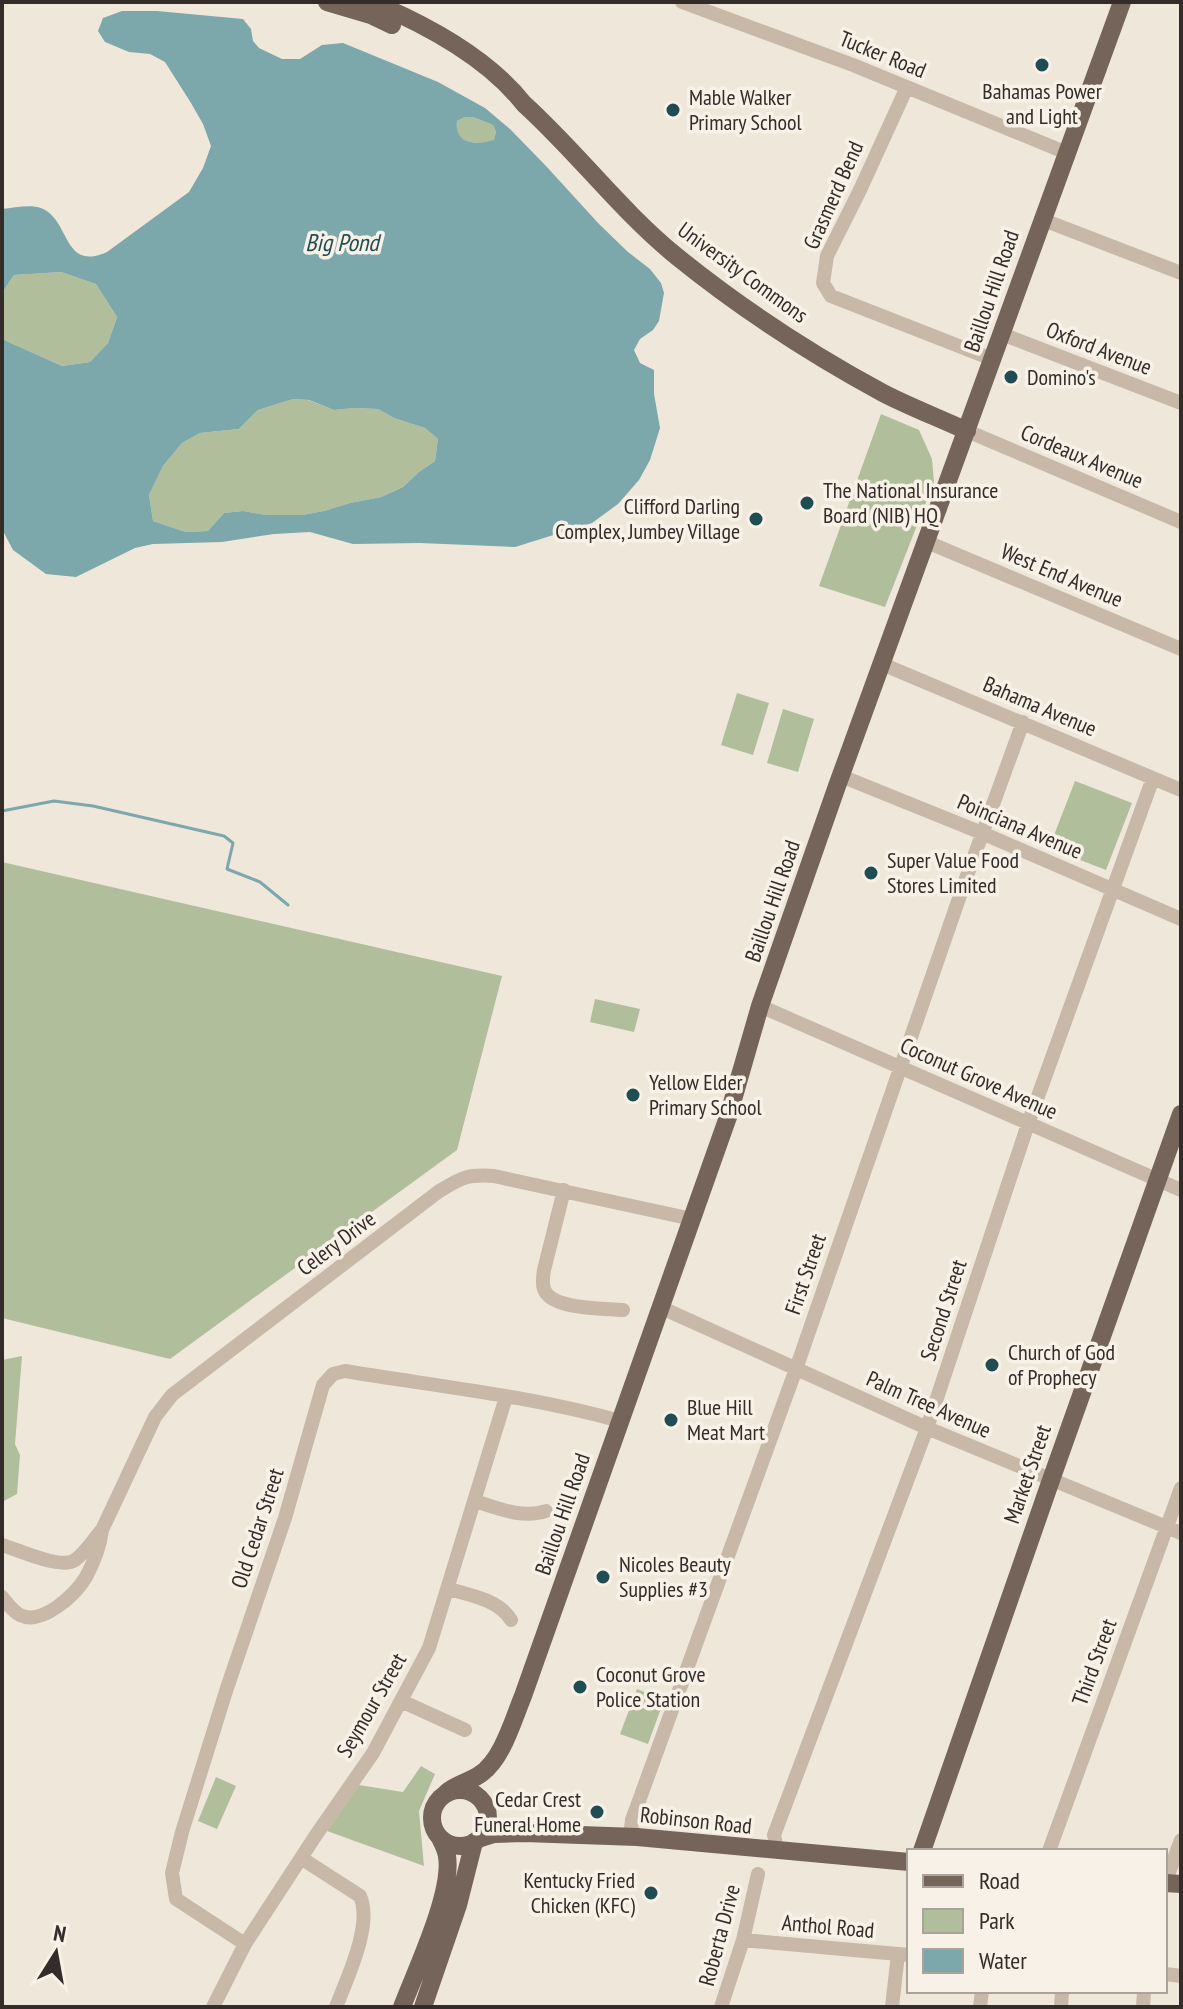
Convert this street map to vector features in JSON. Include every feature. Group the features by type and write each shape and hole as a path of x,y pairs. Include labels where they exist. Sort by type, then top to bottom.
{"main road":[{"name":"University Commons","path":"327,2 371,15 401,29 524,104"},
{"name":"University Commons","path":"372,2 427,29 468,54 512,89 674,254 724,292 811,351 885,394 967,431"},
{"name":"Baillou Hill Road","path":"445,1794 452,1787 483,1772 504,1744 526,1686 662,1308 728,1117 760,1006 841,776 1122,2"},
{"name":"Market Street","path":"923,1849 1181,1114"},
{"path":"402,2007 444,1890 448,1858 433,1827 431,1815 436,1803 445,1794 467,1791 482,1801 488,1818 486,1827 476,1840 458,1905 423,2007"},
{"name":"Robinson Road","path":"476,1840 494,1834 524,1833 637,1837 907,1862"},
{"path":"440,1838 457,1846 476,1840"}],"street":[{"name":"Tucker Road","path":"682,2 853,65 1067,153"},
{"name":"Grasmerd Bend","path":"907,87 827,256 823,283 831,296 992,359"},
{"path":"1041,219 1181,273"},
{"name":"Oxford Avenue","path":"1002,334 1181,403"},
{"name":"Cordeaux Avenue","path":"967,431 1181,522"},
{"name":"West End Avenue","path":"927,542 1181,649"},
{"name":"Bahama Avenue","path":"882,664 1181,790"},
{"name":"First Street","path":"637,1837 631,1828 632,1820 796,1369 1023,722"},
{"name":"Poinciana Avenue","path":"841,776 1181,919"},
{"name":"Second Street","path":"781,1852 774,1835 927,1428 1028,1124 1153,778"},
{"name":"Coconut Grove Avenue","path":"760,1006 1181,1190"},
{"name":"Celery Drive","path":"2,1545 53,1562 69,1563 77,1559 102,1530 155,1417 172,1395 438,1192 460,1179 474,1175 505,1178 692,1219"},
{"path":"564,1190 544,1270 544,1291 550,1299 563,1304 623,1310"},
{"name":"Palm Tree Avenue","path":"662,1308 927,1428 1174,1531"},
{"name":"Old Cedar Street","path":"245,1944 176,1899 172,1873 227,1688 285,1518 323,1385 333,1374 345,1371 506,1397 620,1421"},
{"name":"Seymour Street","path":"214,2007 245,1944 373,1753 429,1648 506,1397"},
{"name":"Third Street","path":"1050,1849 1174,1531 1181,1488"},
{"path":"475,1501 529,1514 546,1511"},
{"name":"Celery Drive","path":"2,1597 22,1616 49,1613 84,1581 100,1545 102,1530"},
{"path":"449,1589 496,1606 506,1612 511,1620"},
{"path":"401,1701 465,1730"},
{"path":"1167,1878 1181,1840"},
{"path":"301,1858 360,1896 363,1902 364,1920 360,1937 336,2007"},
{"name":"Roberta Drive","path":"721,2007 743,1940 758,1874"},
{"name":"Anthol Road","path":"743,1940 903,1954"},
{"path":"892,2007 903,1954"}],"green space":[{"path":"465,117 493,125 496,132 494,141 474,143 463,139 457,129 457,121"},
{"path":"61,272 96,284 117,317 108,343 90,362 62,366 2,339 2,293 14,275"},
{"path":"293,399 308,400 334,410 378,409 425,428 438,439 435,461 403,487 381,497 324,511 302,515 266,515 243,511 224,513 208,531 186,532 153,521 149,495 163,466 182,443 200,433 239,429 258,410"},
{"path":"881,414 919,430 932,459 934,482 885,607 819,586"},
{"path":"737,693 769,703 753,755 721,745"},
{"path":"783,709 814,719 798,772 767,763"},
{"path":"1075,781 1132,803 1106,870 1049,848"},
{"path":"2,862 502,976 457,1150 170,1359 2,1318"},
{"path":"595,999 640,1009 634,1032 590,1022"},
{"path":"22,1356 15,1444 20,1455 17,1494 2,1502 2,1360"},
{"path":"637,1689 664,1700 648,1744 620,1734"},
{"path":"421,1766 435,1774 419,1811 424,1866 327,1831 359,1785 403,1792"},
{"path":"216,1777 236,1786 217,1829 198,1821"}],"water":[{"name":"Big Pond","path":"122,11 157,11 243,19 259,48 282,59 300,59 322,45 343,43 438,82 485,108 510,129 599,224 650,269 661,283 664,293 659,321 653,330 640,339 634,350 640,363 654,370 654,394 660,428 650,460 639,480 618,504 592,523 515,547 353,544 310,532 274,534 222,542 153,544 135,548 76,577 46,574 13,550 2,529 2,339 62,366 90,362 108,343 117,317 96,284 61,272 14,275 2,293 2,209 41,208 51,214 74,250 92,256 107,252 189,192 211,146 203,124 165,62 150,54 129,52 105,42 98,31 103,18","holes":["465,117 493,125 496,132 494,140 474,143 463,139 459,135 457,121","293,399 309,400 334,410 378,409 425,428 438,439 435,461 403,487 381,497 324,511 302,515 266,515 243,511 224,513 208,531 186,532 153,521 149,495 163,466 182,443 200,433 239,429 258,410"]}],"waterway":[{"path":"2,811 54,801 93,806 224,836 233,843 227,869 260,882 288,905"}],"place":[{"name":"Bahamas Power and Light","path":"1042,65"},
{"name":"Mable Walker Primary School","path":"673,110"},
{"name":"Domino's","path":"1011,377"},
{"name":"The National Insurance Board (NIB) HQ","path":"807,503"},
{"name":"Clifford Darling Complex, Jumbey Village","path":"756,519"},
{"name":"Super Value Food Stores Limited","path":"871,873"},
{"name":"Yellow Elder Primary School","path":"633,1095"},
{"name":"Church of God of Prophecy","path":"992,1365"},
{"name":"Blue Hill Meat Mart","path":"671,1420"},
{"name":"Nicoles Beauty Supplies #3","path":"603,1577"},
{"name":"Coconut Grove Police Station","path":"580,1687"},
{"name":"Cedar Crest Funeral Home","path":"597,1812"},
{"name":"Kentucky Fried Chicken (KFC)","path":"651,1893"}]}
